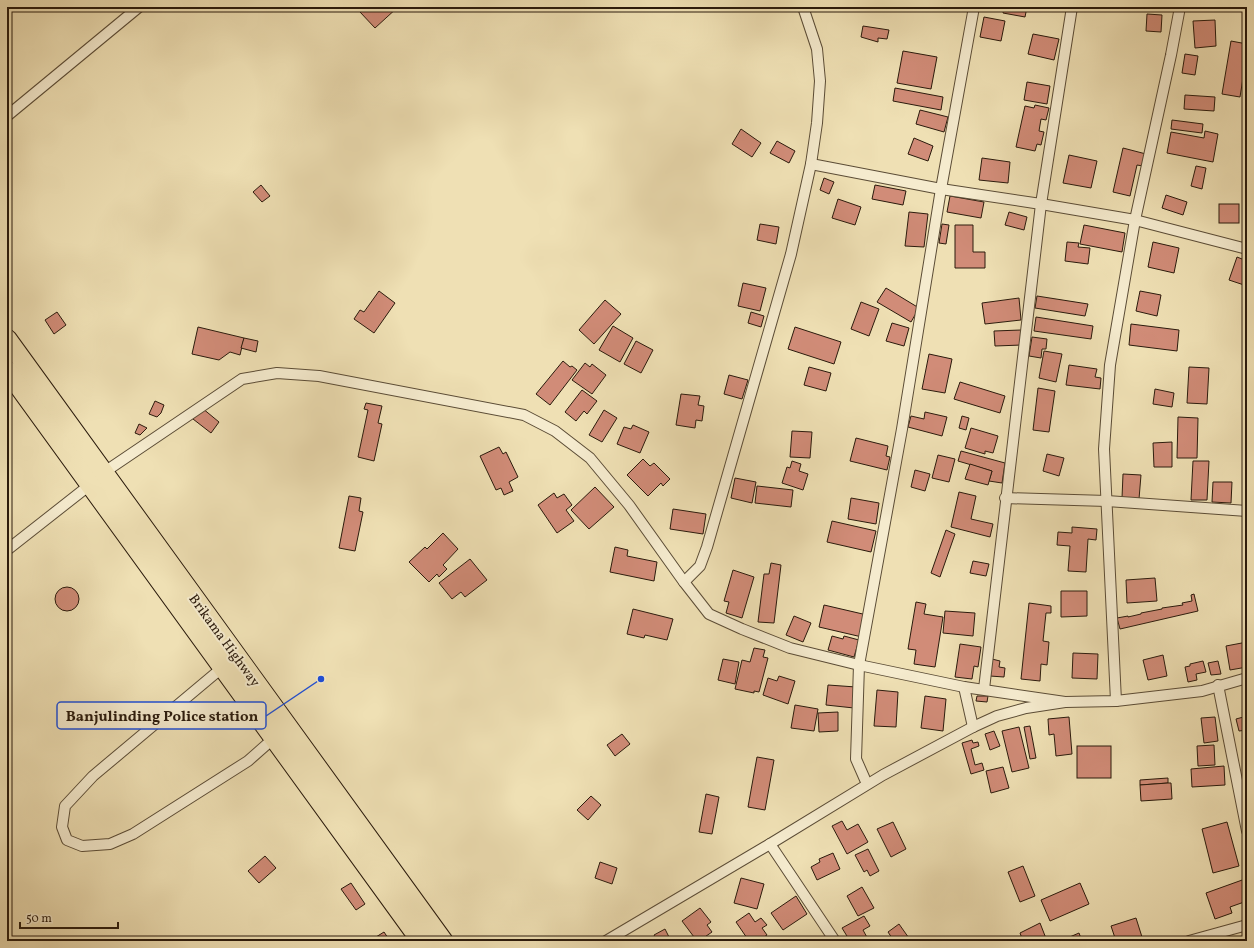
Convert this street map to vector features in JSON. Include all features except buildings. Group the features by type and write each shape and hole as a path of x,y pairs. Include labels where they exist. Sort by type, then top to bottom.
{"highway":[{"name":"Brikama Highway","path":"7,339 97,479"},
{"name":"Brikama Highway","path":"7,370 97,479 179,591 338,811 421,941"},
{"name":"Brikama Highway","path":"179,591 223,667 274,738 338,811 443,941"}],"street":[{"path":"7,116 139,7"},
{"path":"684,582 700,566 707,547 791,254 811,164 817,123 820,81 817,49 803,7"},
{"path":"867,784 856,758 859,665 902,429 940,190 974,7"},
{"path":"984,689 1005,498 1041,204 1072,7"},
{"path":"1116,701 1104,449 1110,365 1135,220 1180,7"},
{"path":"811,164 940,190 1041,204 1135,220 1247,249"},
{"path":"7,550 97,479 242,378 277,373 319,376 524,415 554,431 590,458 629,505 684,582 709,614 790,648 859,665 964,687 1065,702"},
{"path":"1005,498 1107,502 1247,511"},
{"path":"223,667 93,776 64,806 62,827 67,840 82,846 110,844 133,834 248,761 274,738"},
{"path":"606,941 770,844 867,784 973,727 997,716 1026,708 1065,702 1116,701 1202,691 1218,685 1247,678"},
{"path":"1218,685 1247,831"},
{"path":"964,687 973,727"},
{"path":"770,844 835,941"},
{"path":"1189,941 1247,926"}],"place":[{"name":"Banjulinding Police station","path":"321,679"}]}
